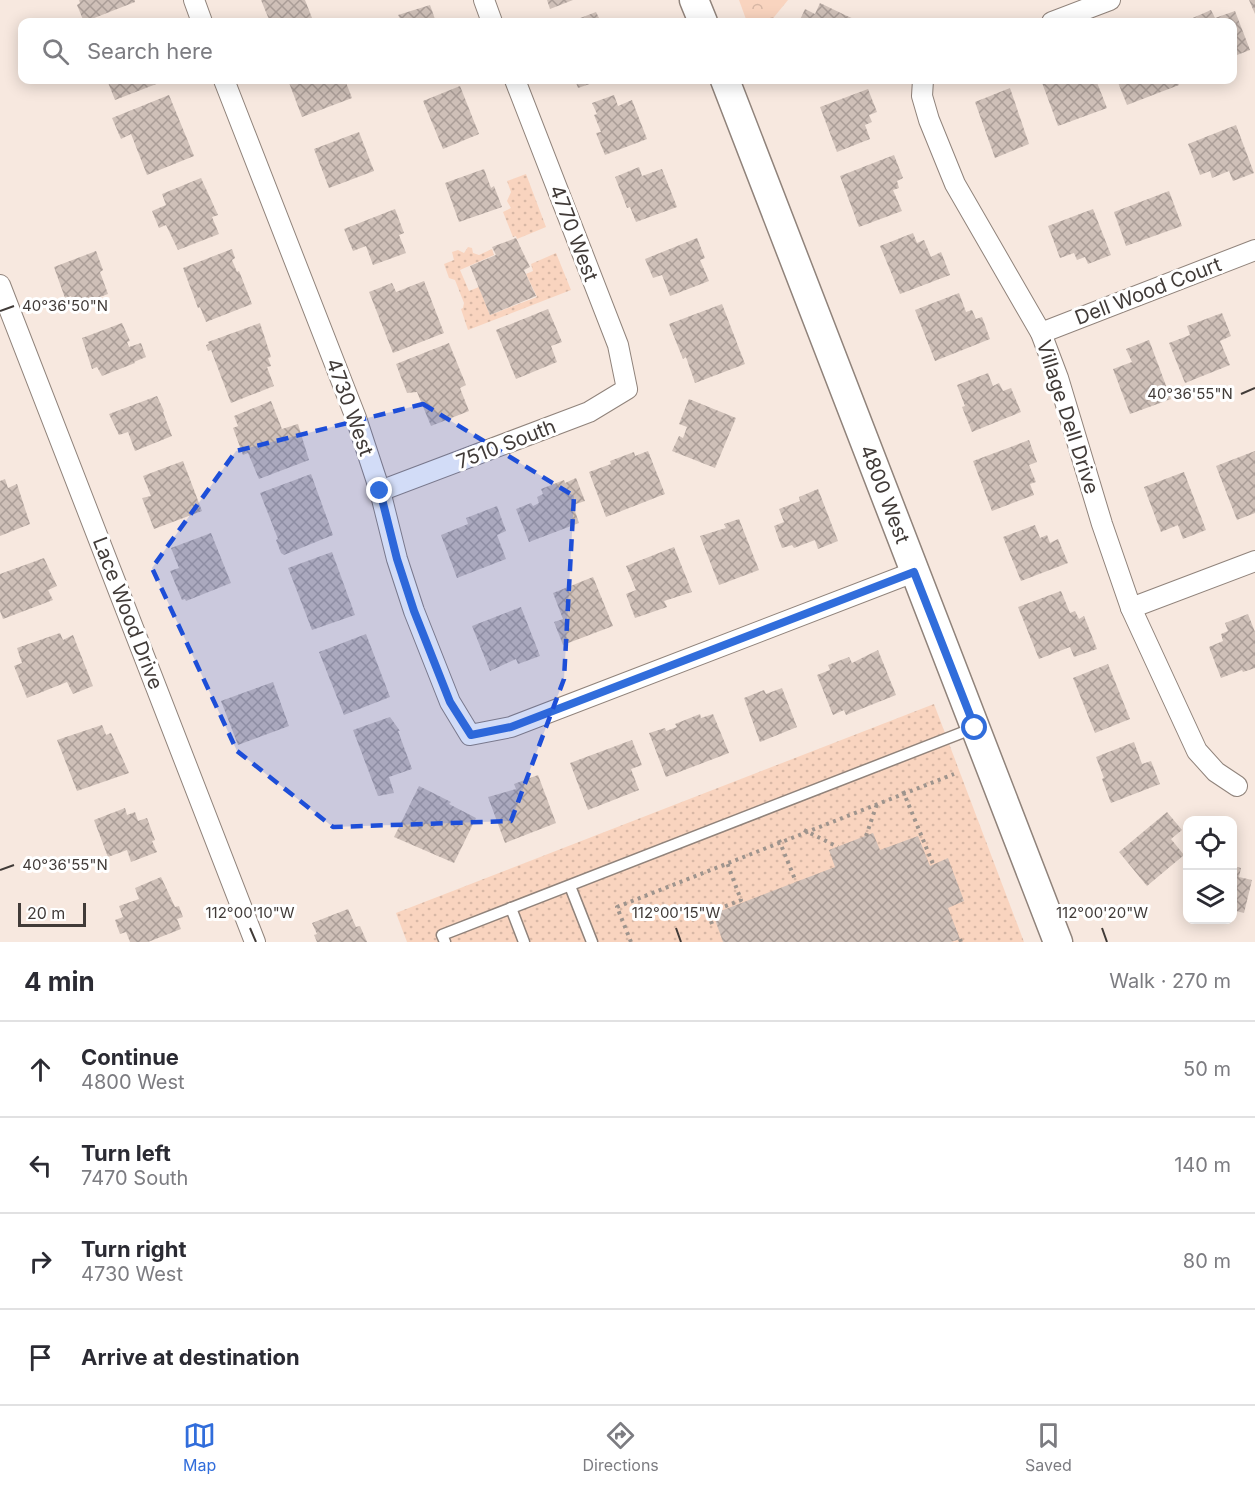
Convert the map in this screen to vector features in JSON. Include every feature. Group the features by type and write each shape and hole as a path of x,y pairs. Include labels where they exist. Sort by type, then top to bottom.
{"main road":[{"path":"694,0 701,18"},
{"name":"4800 West","path":"727,84 1058,942"}],"street":[{"path":"194,0 201,18"},
{"path":"484,0 491,18"},
{"path":"1063,18 1110,0"},
{"name":"4730 West","path":"227,84 356,418 380,491 397,559 414,611 450,702 471,735 511,727 914,572"},
{"name":"4770 West","path":"516,84 618,345 627,389"},
{"name":"Village Dell Drive","path":"923,84 922,96 929,120 955,184 1041,333 1058,378 1102,524 1131,608 1197,751 1216,772 1237,786"},
{"name":"Dell Wood Court","path":"1041,333 1255,250"},
{"name":"Lace Wood Drive","path":"0,285 255,942"},
{"name":"7510 South","path":"380,491 589,412 627,389"},
{"path":"1131,608 1255,561"}],"lane":[{"path":"445,942 442,935 975,728"},
{"path":"570,885 592,942"},
{"path":"511,908 524,942"}],"path":[{"path":"632,942 618,907 954,774"},
{"path":"904,793 933,864"},
{"path":"866,836 877,803"},
{"path":"806,831 838,847"},
{"path":"780,841 796,882"},
{"path":"712,924 708,913 741,900 727,862"}],"highlighted area":[{"path":"423,404 574,496 564,679 511,821 333,827 237,751 152,568 236,451"}],"green space":[{"path":"739,0 788,0 773,18 746,18"},
{"path":"526,174 546,227 517,239 516,236 513,237 503,212 511,208 507,201 511,192 507,181"},
{"path":"468,247 472,248 473,253 479,255 492,249 494,255 460,270 469,291 479,287 490,315 537,297 526,274 533,271 531,264 556,253 571,290 468,330 461,309 464,303 455,280 449,278 444,264 454,260 452,252 458,250 464,253"},
{"path":"934,704 1024,942 407,942 396,913"}],"building":[{"path":"79,0 135,0 135,2 94,18 82,18 77,5 80,3"},
{"path":"261,0 305,0 312,18 268,18"},
{"path":"547,0 573,0 550,9"},
{"path":"1249,0 1255,0 1255,14"},
{"path":"820,3 852,18 801,18 805,9 815,14"},
{"path":"430,5 435,18 400,18 398,15"},
{"path":"1211,10 1215,18 1193,18"},
{"path":"1235,11 1250,50 1237,55 1237,18 1215,18"},
{"path":"596,12 599,18 580,18"},
{"path":"109,84 156,84 115,100"},
{"path":"290,84 347,84 352,98 302,117"},
{"path":"576,84 590,84 578,88"},
{"path":"1042,84 1098,84 1107,108 1058,126"},
{"path":"1119,84 1179,85 1127,105"},
{"path":"460,86 479,134 443,149 423,101"},
{"path":"1010,88 1029,144 995,158 975,102"},
{"path":"868,89 877,112 869,115 872,122 865,125 870,139 837,152 820,107"},
{"path":"169,95 194,156 147,175 131,134 121,139 112,118"},
{"path":"614,95 618,106 632,100 647,139 605,155 596,133 601,132 592,103"},
{"path":"1236,125 1254,173 1233,181 1229,171 1212,178 1210,171 1200,175 1188,144"},
{"path":"359,132 374,171 329,188 314,149"},
{"path":"894,155 903,178 897,181 899,188 893,190 902,211 859,227 840,176"},
{"path":"639,167 642,176 662,169 677,207 636,222 630,207 627,208 615,177"},
{"path":"484,169 491,188 494,186 502,207 459,222 445,183"},
{"path":"201,178 218,215 212,217 219,234 178,250 166,225 159,228 152,211 166,205 162,194"},
{"path":"1169,191 1182,226 1126,246 1114,212"},
{"path":"395,209 404,233 399,235 406,253 373,265 366,246 353,251 344,229"},
{"path":"1093,209 1111,255 1088,264 1085,257 1077,260 1074,253 1060,258 1048,226"},
{"path":"913,233 917,243 924,240 931,257 941,252 950,275 900,294 880,246"},
{"path":"516,238 530,267 524,270 536,296 490,315 470,266 496,255 492,247"},
{"path":"697,238 705,258 700,260 709,281 670,296 662,275 653,278 645,259"},
{"path":"232,249 235,258 232,260 237,272 239,271 252,304 206,322 200,307 198,308 183,268"},
{"path":"96,251 108,294 75,306 71,296 65,298 54,267"},
{"path":"424,281 444,333 393,353 369,292 392,283 396,292"},
{"path":"959,293 966,312 972,310 976,319 982,317 990,339 935,361 915,310"},
{"path":"722,304 745,364 695,383 686,357 683,359 669,324"},
{"path":"548,309 562,342 551,346 557,362 516,379 496,330"},
{"path":"1222,313 1231,336 1220,341 1230,365 1185,383 1169,343 1190,335 1187,326"},
{"path":"122,323 130,341 127,342 129,347 141,343 146,357 102,376 97,367 92,369 82,338"},
{"path":"260,323 271,357 268,358 271,366 267,367 274,386 231,403 211,350 208,351 206,345 209,344 208,342"},
{"path":"1149,340 1171,399 1130,414 1113,369 1132,362 1126,349"},
{"path":"449,343 466,385 460,388 469,411 431,426 417,392 407,393 396,364"},
{"path":"988,373 993,386 999,383 1003,391 1011,388 1021,412 972,432 962,407 965,406 957,385"},
{"path":"157,396 172,436 135,451 128,432 119,435 109,414"},
{"path":"689,399 736,418 715,468 672,451 679,436 683,438 687,427 679,424"},
{"path":"271,401 282,429 298,424 309,460 259,479 248,453 243,455 233,428 238,426 234,416"},
{"path":"1029,440 1037,462 1029,465 1036,482 1030,484 1034,495 992,511 973,461"},
{"path":"648,451 665,494 606,517 589,472 634,452 635,456"},
{"path":"1255,451 1255,513 1237,520 1216,466"},
{"path":"183,461 202,511 154,529 142,498 151,496 143,476"},
{"path":"1184,472 1206,530 1183,539 1178,525 1161,532 1144,487"},
{"path":"311,474 333,535 284,555 281,553 260,493"},
{"path":"576,478 585,501 573,505 579,523 529,542 516,509 531,503 533,506 539,503 537,497 543,494 541,489"},
{"path":"5,479 8,488 17,484 30,524 0,536 0,481"},
{"path":"818,489 838,541 818,549 815,540 794,548 792,545 782,548 774,526 784,522 779,509 800,501 799,497"},
{"path":"497,506 506,531 497,535 506,559 457,578 441,535 468,524 466,518"},
{"path":"739,519 759,570 719,585 700,536 726,528 724,524"},
{"path":"1035,525 1040,538 1047,535 1050,543 1058,539 1068,563 1021,581 1003,537"},
{"path":"211,533 231,583 186,601 182,600 170,571 179,568 171,548"},
{"path":"674,547 692,592 664,601 667,607 635,618 626,594 636,590 626,566"},
{"path":"332,552 355,615 312,630 288,568"},
{"path":"44,558 57,586 48,590 53,600 3,619 0,611 0,574"},
{"path":"593,577 613,626 563,645 554,622 563,619 553,593"},
{"path":"1061,591 1070,613 1075,611 1079,619 1084,616 1097,649 1074,657 1070,647 1039,659 1018,607"},
{"path":"521,607 540,656 518,664 516,659 490,671 472,626"},
{"path":"1248,614 1255,632 1255,668 1221,678 1209,647 1223,641 1221,634 1228,631 1225,623"},
{"path":"60,633 63,640 73,635 93,686 73,694 67,682 27,698 14,666 22,663 17,648"},
{"path":"366,634 390,697 344,715 319,652"},
{"path":"878,650 896,695 846,715 844,710 833,715 817,675 830,670 828,665 849,657 852,663"},
{"path":"1108,664 1130,719 1095,733 1073,678"},
{"path":"273,682 289,726 238,745 221,701"},
{"path":"782,688 797,727 760,742 744,698 764,690 766,694"},
{"path":"700,714 701,718 713,714 729,753 666,777 649,733 677,727 675,724"},
{"path":"390,717 400,731 398,731 412,769 389,777 394,793 378,796 353,730"},
{"path":"102,725 106,735 111,733 129,773 77,791 57,740"},
{"path":"632,740 642,765 631,769 639,790 588,810 570,763"},
{"path":"1134,742 1142,764 1151,761 1160,784 1111,803 1096,757"},
{"path":"538,775 556,823 505,843 488,797 516,789 514,784"},
{"path":"419,786 476,818 454,863 394,837"},
{"path":"125,808 127,815 135,812 138,821 147,818 157,852 131,862 127,850 108,857 94,820"},
{"path":"1167,812 1182,830 1171,839 1183,856 1147,886 1119,852"},
{"path":"873,833 880,850 918,836 930,866 948,858 964,901 948,908 960,939 951,942 723,942 713,914 835,867 829,850"},
{"path":"1237,867 1241,868 1239,877 1252,880 1244,913 1237,911"},
{"path":"161,877 175,907 179,906 183,917 177,919 181,929 148,942 130,942 126,932 120,934 115,920 123,917 119,906 139,899 135,888"},
{"path":"348,909 356,927 360,926 367,942 317,942 314,935 317,934 312,923"}],"route":[{"path":"380,491 397,559 414,611 450,702 471,735 511,727 914,572 975,728"}]}
